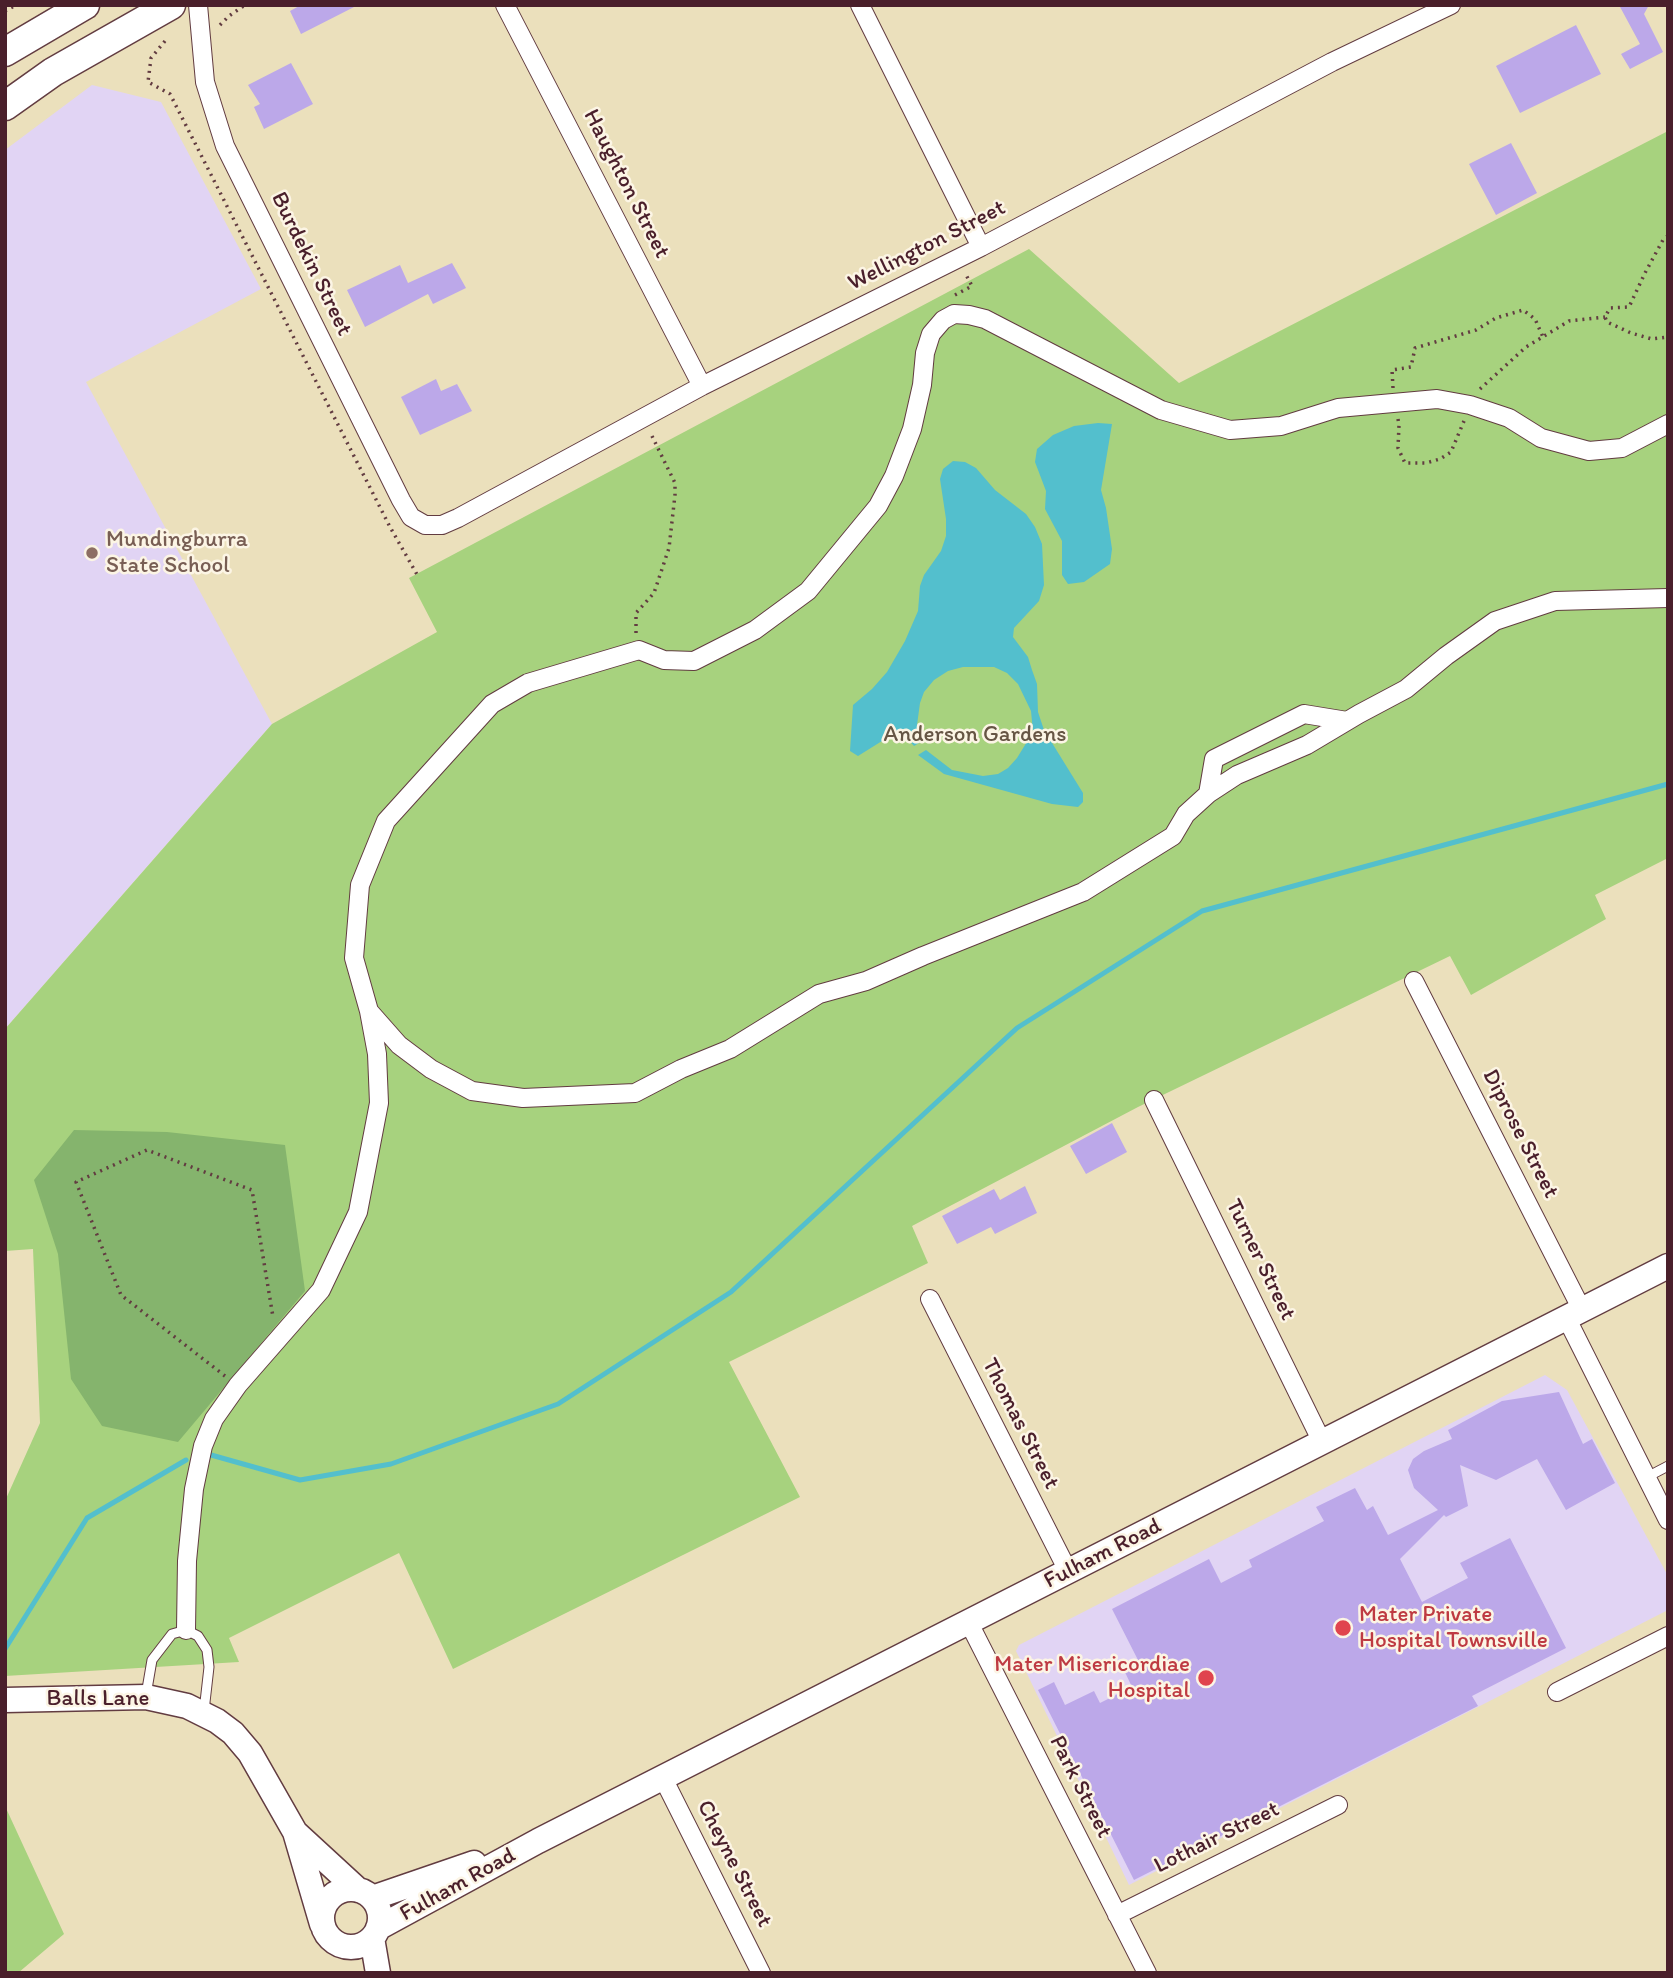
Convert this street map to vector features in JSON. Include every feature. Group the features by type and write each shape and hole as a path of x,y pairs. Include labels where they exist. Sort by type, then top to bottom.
{"main road":[{"path":"5,52 85,5"},
{"path":"5,106 53,72 171,5"}],"street":[{"name":"Burdekin Street","path":"198,5 205,82 225,145 401,500 411,517 425,526"},
{"name":"Haughton Street","path":"505,5 702,386"},
{"path":"860,5 981,247"},
{"name":"Wellington Street","path":"425,526 442,525 458,518 702,386 958,259 1332,62 1451,5"},
{"path":"186,1630 188,1536 202,1454 214,1419 237,1385 321,1290 358,1212 379,1103 377,1054 369,1011 354,958 360,885 386,821 492,704 528,683 639,650 664,660 694,661 755,630 808,591 878,506 894,476 912,429 922,385 925,353 931,334 949,317 954,314 985,319 1161,410 1230,430 1280,426 1338,408 1437,399 1470,405 1509,418 1541,438 1589,451 1622,448 1668,424"},
{"path":"369,1011 399,1045 431,1069 472,1091 523,1098 635,1093 681,1069 730,1049 819,994 866,981 1083,892 1173,836 1186,814 1208,794 1237,775 1307,745 1406,690 1446,656 1495,621 1555,601 1668,598"},
{"path":"1208,794 1214,759 1304,714 1347,721"},
{"name":"Diprose Street","path":"1414,981 1574,1314 1668,1520"},
{"name":"Turner Street","path":"1154,1100 1322,1442"},
{"name":"Fulham Road","path":"375,1933 538,1841 1668,1266"},
{"name":"Thomas Street","path":"929,1299 1068,1571"},
{"name":"Park Street","path":"969,1623 1147,1973"},
{"path":"1557,1692 1668,1636"},
{"name":"Balls Lane","path":"5,1700 146,1697 187,1706 204,1713 233,1733 250,1753 295,1832 322,1923"},
{"name":"Cheyne Street","path":"663,1778 761,1973"},
{"name":"Lothair Street","path":"1117,1915 1338,1805"},
{"name":"Balls Lane","path":"295,1832 365,1894"},
{"name":"Fulham Road","path":"365,1894 538,1841"},
{"path":"363,1973 341,1946 325,1933 322,1923 325,1904 339,1891 365,1894 378,1907 380,1918 375,1933 378,1973"},
{"path":"341,1946 363,1944 375,1933"}],"lane":[{"path":"1647,1477 1668,1466"},
{"path":"146,1697 152,1660 172,1634 186,1630 198,1636 207,1650 209,1667 204,1713"}],"path":[{"path":"5,11 16,5"},
{"path":"220,26 245,5"},
{"path":"165,41 151,58 148,82 170,94 390,527 419,578"},
{"path":"1605,317 1610,308 1629,307 1668,236"},
{"path":"949,317 941,303 972,286 958,259"},
{"path":"1542,337 1535,319 1523,310 1496,318 1476,330 1415,348 1411,367 1392,370 1392,402 1399,425 1398,448 1405,463 1426,463 1451,452 1475,395 1526,347 1569,321 1605,317"},
{"path":"1605,317 1607,322 1630,333 1652,339 1668,337"},
{"path":"639,650 636,613 654,593 670,548 675,483 642,418"},
{"path":"237,1385 121,1295 76,1182 147,1150 252,1190 277,1341"}],"shaded area":[{"name":"Mundingburra State School","path":"92,85 161,102 261,289 86,382 272,724 5,1029 5,150"},
{"name":"Mater Private Hospital Townsville","path":"1545,1375 1567,1390 1668,1576 1668,1610 1129,1885 1016,1651 1019,1645"}],"green space":[{"name":"Anderson Gardens","path":"1668,131 1668,858 1595,895 1606,919 1471,995 1450,956 1138,1107 912,1226 928,1263 729,1362 800,1497 453,1669 399,1553 229,1638 239,1662 5,1676 5,1501 40,1423 33,1249 5,1251 5,1029 272,724 437,632 409,578 1029,249 1179,383"},
{"path":"74,1130 167,1132 285,1145 305,1291 178,1442 102,1426 71,1379 58,1254 34,1180"},
{"path":"5,1806 64,1934 18,1973 5,1973"}],"water":[{"path":"1112,424 1101,490 1112,549 1110,564 1084,582 1068,584 1062,575 1062,541 1045,509 1046,491 1035,462 1037,449 1053,435 1074,426"},
{"path":"953,461 965,462 976,468 995,490 1026,514 1042,544 1044,585 1039,601 1014,628 1013,637 1028,657 1037,684 1038,712 1044,730 1083,793 1083,802 1078,807 1052,804 944,774 918,755 926,750 952,770 983,776 998,774 1017,758 1033,732 1031,711 1018,684 1007,673 994,667 963,667 948,671 934,680 924,692 920,703 917,725 922,741 914,746 906,737 897,734 858,756 850,751 853,705 887,672 905,641 918,611 920,586 924,575 941,551 946,536 946,519 940,479 943,469"}],"building":[{"path":"301,5 358,5 301,34 290,11"},
{"path":"1619,5 1649,5 1644,14 1663,52 1630,69 1621,54 1640,44"},
{"path":"1576,25 1601,74 1520,113 1496,66"},
{"path":"291,63 313,104 264,129 254,107 260,104 248,85"},
{"path":"1511,143 1537,193 1496,215 1469,164"},
{"path":"452,263 466,288 433,304 428,294 365,327 347,290 400,265 408,283"},
{"path":"436,379 441,391 457,384 472,411 420,435 401,397"},
{"path":"1112,1123 1127,1152 1086,1174 1070,1146"},
{"path":"1025,1186 1037,1213 995,1234 991,1227 957,1244 942,1216 994,1189 1000,1200"},
{"name":"Mater Private Hospital Townsville","path":"1559,1392 1583,1444 1592,1439 1615,1483 1566,1510 1537,1459 1496,1480 1460,1465 1468,1506 1446,1517 1444,1515 1400,1559 1422,1602 1468,1578 1460,1563 1510,1538 1566,1648 1472,1696 1478,1706 1134,1880 1038,1690 1054,1682 1065,1705 1094,1691 1100,1703 1132,1687 1123,1668 1138,1660 1112,1609 1209,1559 1221,1583 1252,1567 1249,1560 1324,1521 1316,1507 1355,1488 1367,1510 1373,1506 1388,1535 1438,1510 1414,1488 1408,1470 1413,1459 1452,1439 1448,1430 1502,1401"}],"waterway":[{"path":"204,1453 300,1480 391,1464 558,1404 731,1292 1017,1028 1202,911 1668,784"},
{"path":"5,1649 87,1518 186,1460"}],"place":[{"name":"Mundingburra State School","path":"92,553"},
{"name":"Mater Private Hospital Townsville","path":"1343,1628"},
{"name":"Mater Misericordiae Hospital","path":"1206,1678"}]}
